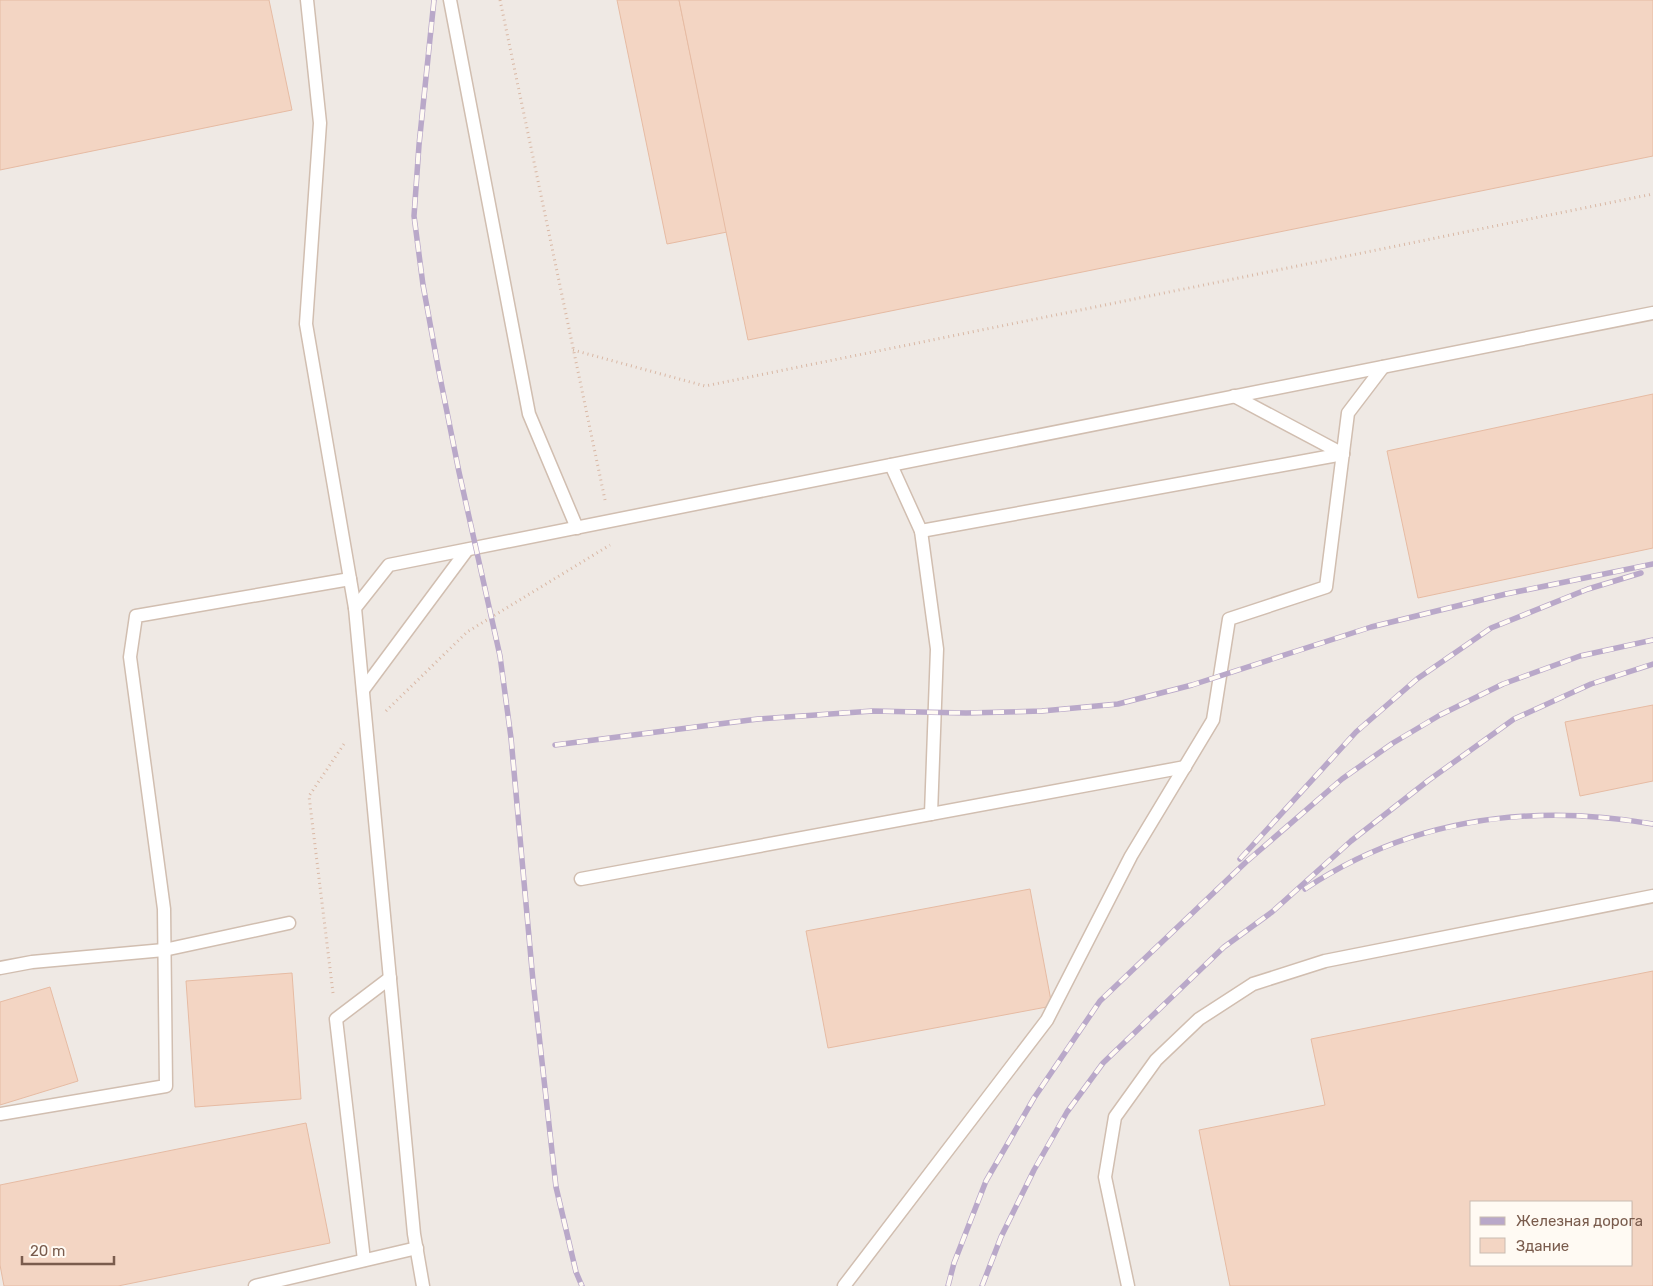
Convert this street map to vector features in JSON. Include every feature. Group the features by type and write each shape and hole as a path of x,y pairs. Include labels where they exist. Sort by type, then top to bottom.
{"lane":[{"path":"307,0 320,123 306,324 355,608 417,1248 423,1286"},
{"path":"450,0 529,414 577,528"},
{"path":"355,608 389,566 1653,312"},
{"path":"844,1286 1046,1020 1131,856 1213,720 1229,619 1326,587 1348,413 1382,367"},
{"path":"1234,396 1343,454"},
{"path":"921,531 1343,454"},
{"path":"891,465 921,531 937,649 931,814"},
{"path":"363,690 467,550"},
{"path":"0,1114 166,1086 164,909 130,657 136,616 350,579"},
{"path":"581,879 1185,768"},
{"path":"1128,1286 1105,1177 1114,1116 1156,1060 1199,1019 1253,984 1324,961 1653,896"},
{"path":"0,968 32,962 164,950 289,923"},
{"path":"364,1260 336,1019 390,978"},
{"path":"255,1286 417,1248"}],"path":[{"path":"573,350 705,386 1653,194"}],"shaded area":[{"path":"0,0 1653,0 1653,1286 0,1286"}],"building":[{"path":"0,0 269,0 292,110 0,170"},
{"path":"617,0 679,0 727,232 667,244"},
{"path":"679,0 1653,0 1653,156 748,340"},
{"path":"1653,394 1653,548 1418,598 1387,451"},
{"path":"1653,705 1653,781 1580,796 1565,722"},
{"path":"1030,889 1052,1006 828,1048 806,931"},
{"path":"1653,971 1653,1286 1230,1286 1199,1130 1325,1105 1311,1039"},
{"path":"292,973 301,1099 195,1107 186,981"},
{"path":"50,987 78,1081 0,1105 0,1002"},
{"path":"306,1123 330,1243 118,1286 4,1286 0,1265 0,1185"}],"railway":[{"path":"434,0 419,145 414,216 423,285 438,367 500,656 511,738 533,981 556,1187 576,1272 582,1286"},
{"path":"555,745 758,719 873,711 966,713 1042,711 1118,704 1192,685 1371,627 1506,594 1653,564"},
{"path":"1240,859 1356,732 1417,679 1491,628 1588,589 1641,573"},
{"path":"948,1286 954,1263 986,1181 1034,1098 1100,1001 1246,862 1342,779 1393,743 1440,715 1503,684 1580,656 1653,640"},
{"path":"982,1286 1001,1237 1034,1170 1067,1112 1103,1063 1224,947 1272,912 1351,841 1429,780 1514,719 1591,684 1653,664"},
{"path":"1305,889 1345,865 1386,846 1429,832 1472,822 1562,815 1653,824"}]}
